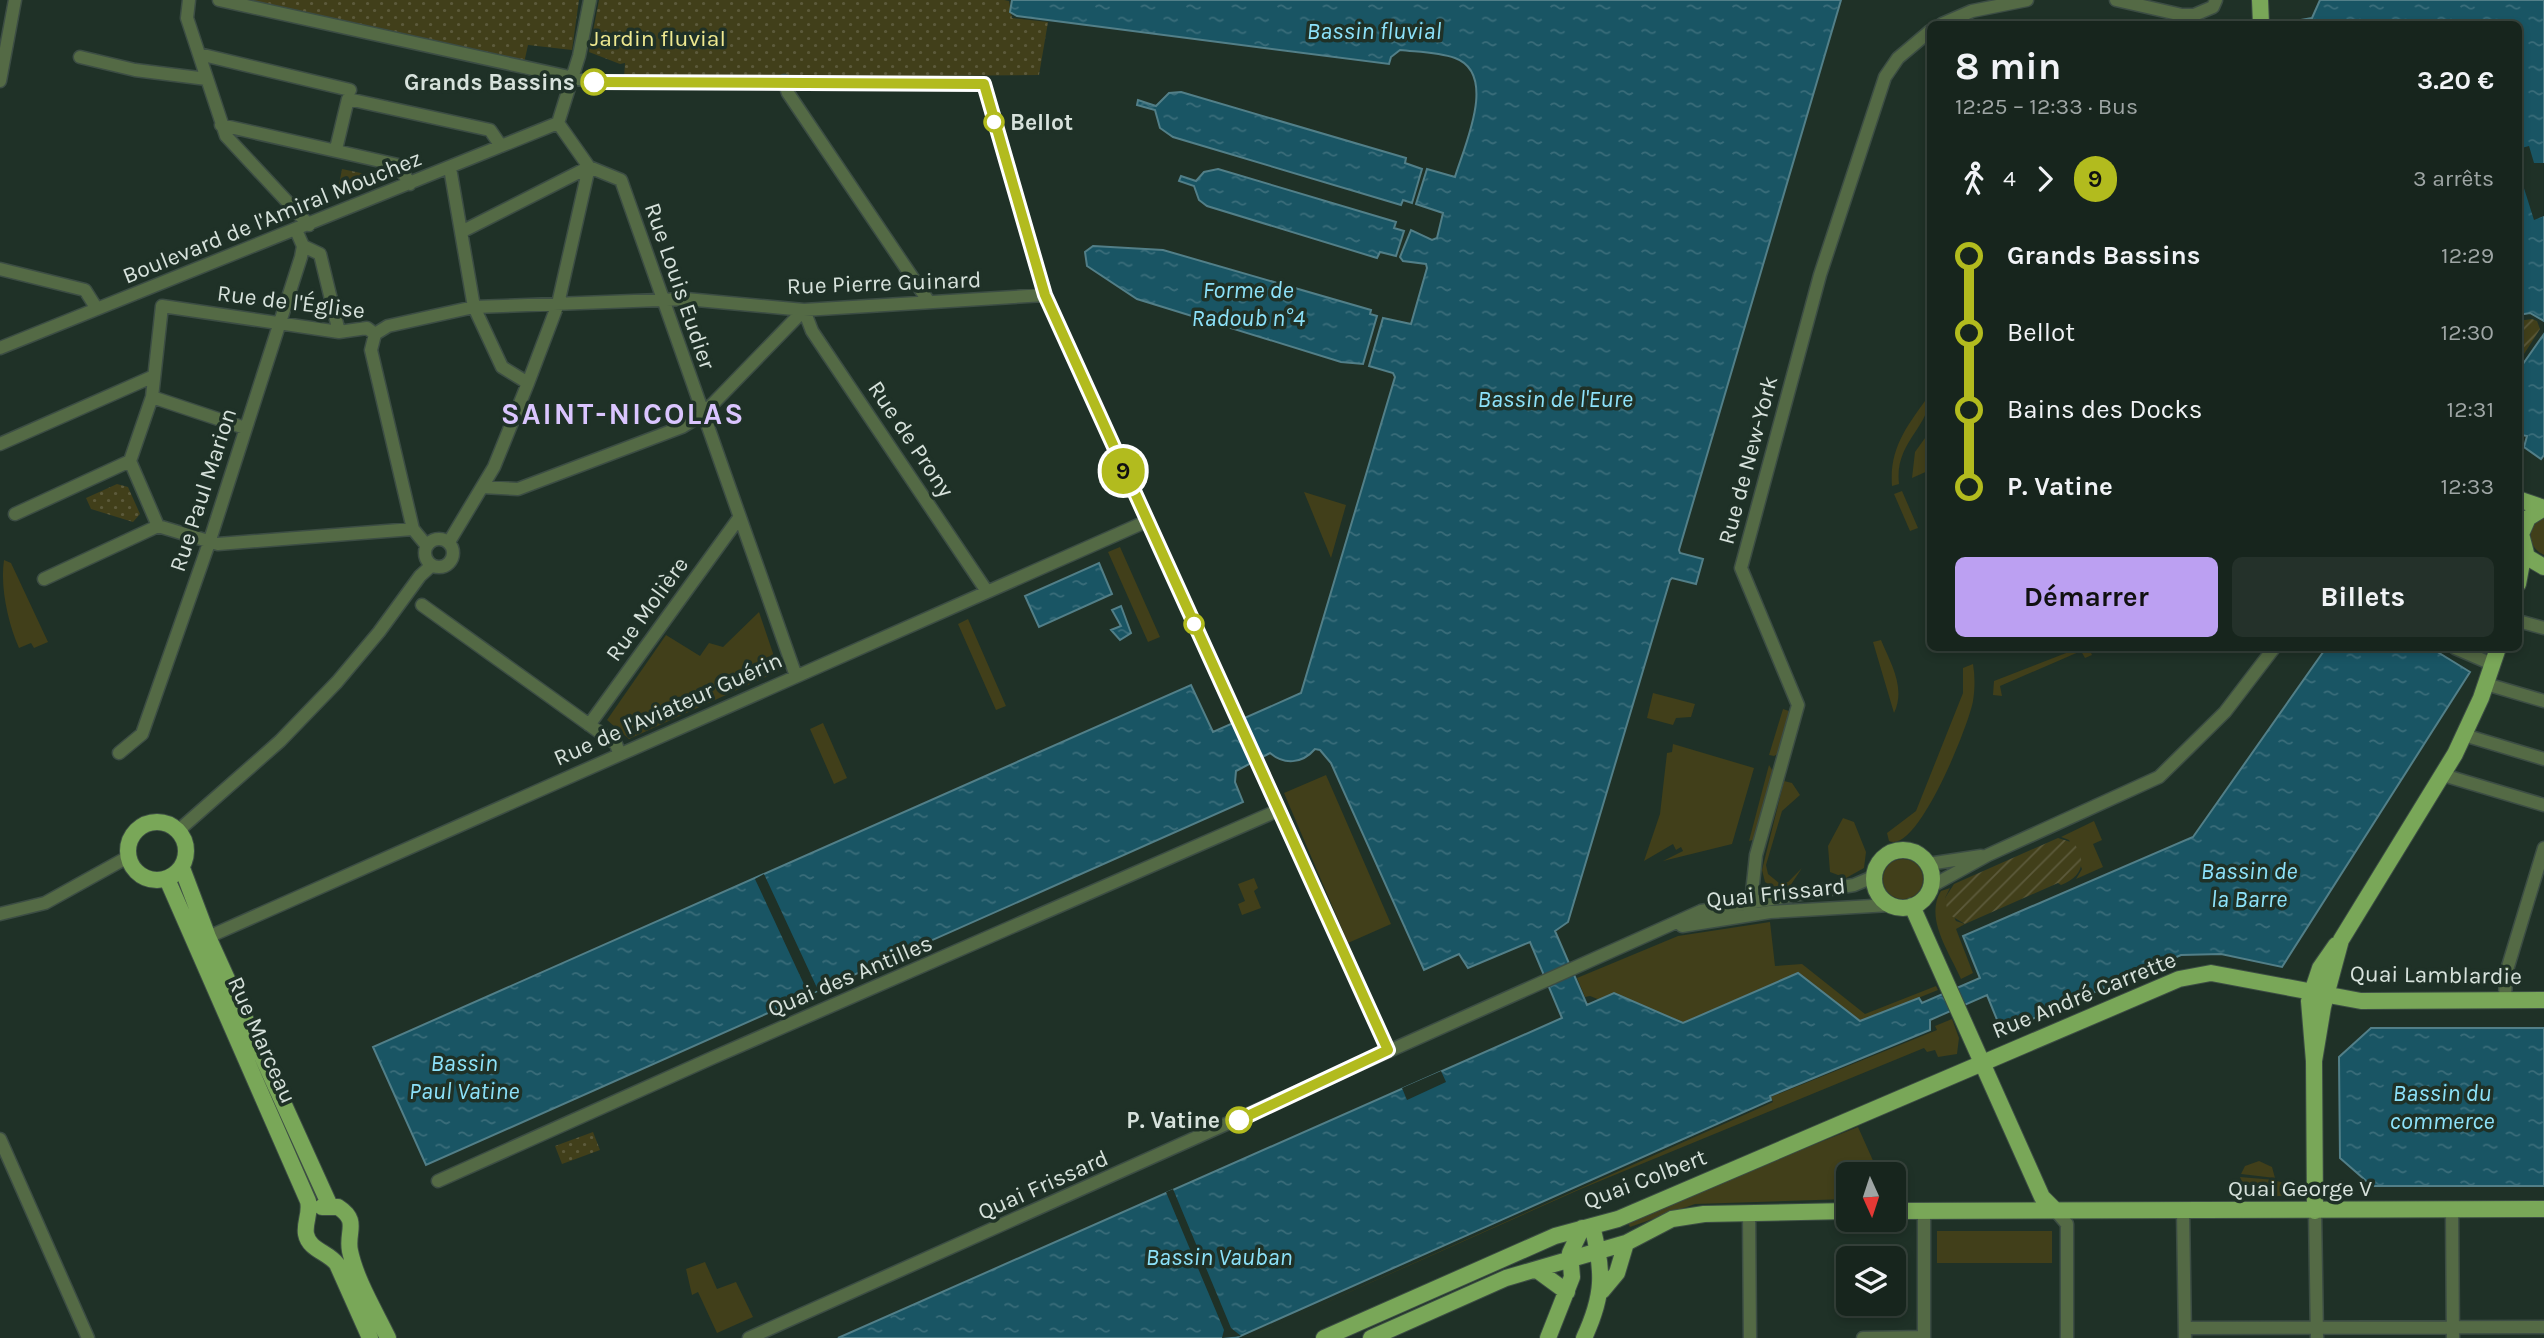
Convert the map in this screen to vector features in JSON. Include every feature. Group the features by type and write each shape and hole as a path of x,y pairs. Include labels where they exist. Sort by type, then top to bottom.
{"main road":[{"path":"2260,0 2261,21"},
{"path":"2522,500 2544,508"},
{"path":"2522,519 2544,508"},
{"path":"2522,536 2522,567"},
{"path":"2522,581 2542,566 2524,552"},
{"path":"2315,1211 2314,1061 2319,992 2341,940 2444,775 2486,684 2497,651"},
{"path":"162,822 179,830 187,849 182,868 167,879 157,880 142,876 128,857 131,838 144,825 162,822"},
{"path":"1896,851 1914,852 1928,864 1930,887 1924,899 1912,906 1890,905 1878,894 1874,877 1882,859 1896,851"},
{"name":"Rue Marceau","path":"182,868 208,937 330,1206 345,1212 350,1218 353,1230 349,1242 356,1267 388,1338"},
{"name":"Rue Marceau","path":"167,879 308,1201 307,1239 313,1247 326,1253 337,1264 370,1338"},
{"path":"1912,906 2042,1198 2055,1210"},
{"name":"Rue André Carrette","path":"1983,1061 2179,979 2197,974 2224,975 2319,992"},
{"name":"Quai Lamblardie","path":"2319,992 2361,1001 2544,1000"},
{"name":"Quai Colbert","path":"1324,1338 1555,1236 1618,1219 1962,1074 1983,1061"},
{"path":"307,1220 316,1209 330,1206"},
{"name":"Quai George V","path":"1906,1211 2544,1209"},
{"path":"1371,1338 1475,1290 1626,1243 1672,1219 1749,1212 1836,1211"},
{"path":"1548,1338 1572,1277 1572,1243 1587,1227 1598,1251 1602,1291"},
{"path":"326,1253 339,1251 349,1242"},
{"path":"1584,1338 1602,1291 1617,1272 1626,1243"},
{"path":"1537,1270 1567,1292"}],"street":[{"path":"0,81 15,0"},
{"path":"189,0 187,18 226,136 309,225"},
{"path":"219,0 592,82 984,84 1045,295 1145,522 1225,688 1388,1050"},
{"path":"449,542 494,467 558,304 589,167 558,123 579,56 590,0"},
{"path":"1949,21 1972,11 2027,0"},
{"path":"2116,0 2194,15 2213,7 2216,0"},
{"name":"Rue de New-York","path":"1755,914 1756,855 1798,705 1741,568 1820,275 1885,77 1898,58 1927,34"},
{"path":"199,54 490,131 499,142"},
{"path":"79,57 135,71 207,79"},
{"path":"784,81 789,93 929,302"},
{"path":"336,149 349,94"},
{"name":"Boulevard de l'Amiral Mouchez","path":"0,348 450,168 499,142 558,123"},
{"path":"221,125 398,165 410,184"},
{"path":"463,231 589,167"},
{"name":"Rue Louis Eudier","path":"589,167 621,180 796,676"},
{"path":"450,168 474,307 502,367 528,383"},
{"path":"296,230 303,246 320,254 339,332"},
{"name":"Rue Paul Marion","path":"119,753 142,734 209,543 303,246"},
{"path":"0,269 85,290 97,309"},
{"path":"153,286 162,306 152,397 131,461 158,526"},
{"name":"Rue Pierre Guinard","path":"558,304 686,299 804,310 1045,295"},
{"name":"Rue de l'Église","path":"162,306 339,332 367,328 375,334 387,326 474,307 558,304"},
{"path":"482,487 519,489 682,427 703,414 804,310"},
{"name":"Rue de Prony","path":"804,310 812,331 986,590"},
{"path":"375,334 371,350 413,529 427,546"},
{"path":"0,444 154,376"},
{"path":"152,397 245,428"},
{"path":"15,514 131,461"},
{"name":"Rue Molière","path":"589,725 739,518"},
{"name":"Rue de l'Aviateur Guérin","path":"208,937 986,590 1145,522"},
{"path":"44,579 158,526 209,543 413,529"},
{"path":"437,539 449,542 454,552 450,563 439,567 432,565 425,557 427,546 437,539"},
{"path":"179,830 279,741 337,682 379,632 420,576 432,565"},
{"path":"422,605 616,744 619,753"},
{"path":"2522,622 2544,628"},
{"path":"1930,887 1988,855 2159,777 2225,712 2272,651"},
{"path":"2462,651 2492,664"},
{"path":"2486,684 2544,701"},
{"path":"2464,735 2544,759"},
{"path":"2444,775 2544,804"},
{"name":"Quai des Antilles","path":"438,1181 1279,810"},
{"path":"2505,1000 2506,973 2544,848"},
{"path":"1928,864 1988,855"},
{"path":"0,914 45,903 128,857"},
{"name":"Quai Frissard","path":"749,1338 1286,1100 1388,1050 1667,929 1701,911 1854,885 1874,877"},
{"path":"2530,893 2544,897"},
{"name":"Quai Frissard","path":"1667,929 1755,914 1890,905"},
{"path":"0,1139 88,1338"},
{"path":"1863,1338 1924,1338 1924,1210"},
{"path":"2055,1210 2067,1224 2067,1338"},
{"path":"2452,1210 2453,1333"},
{"path":"2183,1211 2185,1333 2453,1333 2544,1327"},
{"path":"2315,1211 2317,1333"},
{"path":"1749,1212 1750,1338"}],"green space":[{"name":"Jardin fluvial","path":"248,0 579,0 572,50 528,45 524,63"},
{"name":"Jardin fluvial","path":"599,0 1004,0 1009,1 1012,18 1048,22 1039,75 624,78 625,63 620,64 589,52"},
{"path":"342,169 375,176 373,182 340,196 337,195"},
{"path":"2522,320 2537,321 2540,329 2524,354 2522,353"},
{"path":"1927,398 1924,416 1902,457 1899,484 1892,486 1897,448"},
{"path":"1927,435 1927,471 1912,478 1915,452"},
{"path":"117,484 128,487 140,514 133,522 91,509 86,498"},
{"path":"1902,491 1918,528 1910,531 1894,494"},
{"path":"1304,492 1346,505 1331,558"},
{"path":"2544,516 2544,555 2534,547 2530,536 2534,525"},
{"path":"1120,547 1160,637 1148,642 1108,552"},
{"path":"4,560 11,563 48,642 34,648 31,643 19,648 6,605"},
{"path":"759,612 779,671 629,739 607,720 666,635 700,656 709,643 723,647"},
{"path":"968,619 1006,706 996,710 958,624"},
{"path":"1881,640 1898,685 1894,713 1873,642"},
{"path":"2071,651 2081,651 2000,686 2002,696 1993,695 1994,681"},
{"path":"2081,651 2090,651 2092,655 2085,658"},
{"path":"1973,664 1973,701 1952,760 1927,809 1913,828 1900,840 1889,841 1887,833 1916,811 1963,693 1963,668"},
{"path":"1653,693 1695,704 1691,717 1676,718 1673,725 1647,718"},
{"path":"1783,709 1792,712 1780,753 1769,755"},
{"path":"823,723 847,778 834,784 810,729"},
{"path":"1673,744 1754,768 1732,844 1663,861 1683,851 1681,847 1676,850 1673,844 1644,861 1660,814 1667,753 1672,752"},
{"path":"1769,765 1774,773 1756,839 1749,841"},
{"path":"1326,775 1391,924 1348,943 1284,793"},
{"path":"1784,781 1792,783 1800,795 1782,811 1766,865 1768,874 1779,883 1788,882 1802,868 1790,886 1778,891 1765,882 1762,870"},
{"path":"1843,818 1854,822 1866,852 1864,868 1846,878 1830,872 1828,846"},
{"path":"2094,821 2102,840 2093,844 2103,867 2076,879 2082,869 2069,840 2061,837"},
{"path":"2058,838 2074,843 2081,857 2078,873 2068,882 2061,885 2058,883 1965,924 1948,914 1945,898 1954,884"},
{"path":"1903,859 1911,860 1917,865 1922,871 1922,887 1917,893 1911,898 1903,899 1895,898 1889,893 1884,887 1883,879 1884,871 1889,865 1895,860"},
{"path":"1254,878 1258,888 1254,891 1261,908 1242,915 1238,904 1245,901 1238,884"},
{"path":"1950,888 1945,898 1956,921 1965,924 1956,929 1973,973 1961,979 1940,935 1935,912 1941,891"},
{"path":"1770,922 1775,966 1802,964 1865,1014 1936,986 1938,990 1861,1021 1798,973 1682,1023 1614,994 1600,1000 1585,997 1577,978 1678,936"},
{"path":"1952,1019 1959,1038 1957,1054 1938,1057 1935,1050 1927,1052 1924,1048 1583,1188 1251,1336 1773,1102 1771,1097 1937,1030 1935,1026"},
{"path":"1858,1127 1874,1162 1836,1162 1836,1199 1695,1204 1630,1227 1626,1220"},
{"path":"593,1132 600,1150 562,1164 555,1146"},
{"path":"2259,1161 2272,1167 2275,1178 2241,1174 2245,1166"},
{"path":"2240,1177 2275,1180 2270,1188 2258,1194 2245,1189"},
{"path":"2277,1181 2299,1187 2298,1193 2294,1196 2268,1196"},
{"path":"1937,1231 2052,1231 2052,1263 1937,1263"},
{"path":"705,1262 717,1289 736,1282 753,1317 717,1333 698,1292 692,1295 686,1269"}],"water":[{"path":"1012,0 1841,0 1679,550 1680,553 1703,559 1696,584 1672,578 1670,580 1568,922 1555,931 1587,1005 1614,993 1683,1023 1798,973 1860,1021 1919,998 1922,1003 1980,978 1963,936 2193,837 2324,651 2436,651 2470,672 2282,967 2221,954 2181,955 2002,1032 1987,995 1930,1020 1930,1030 1770,1096 1771,1100 1236,1338 838,1338 1562,1018 1530,942 1468,968 1459,954 1424,970 1331,763 1320,750 1315,749 1304,758 1293,761 1281,760 1270,753 1236,771 1235,782 1243,802 426,1165 373,1047 1191,685 1213,732 1301,693 1395,377 1393,373 1369,366 1383,318 1411,324 1427,268 1426,264 1403,261 1400,257 1411,230 1432,240 1437,238 1443,213 1416,204 1427,169 1455,177 1474,113 1475,79 1468,67 1455,58 1442,55 1400,50 1391,57 1389,64 1017,16 1010,12"},
{"path":"2320,0 2544,0 2544,321 2530,313 2522,314 2522,21 2295,21 2312,18"},
{"path":"1181,92 1406,158 1405,163 1422,169 1412,203 1403,200 1401,205 1173,137 1160,128 1155,110 1137,105 1138,100 1156,106 1169,93"},
{"path":"1218,169 1396,222 1394,228 1404,231 1396,256 1380,252 1377,258 1207,206 1199,200 1194,186 1179,181 1181,176 1196,181 1204,172"},
{"name":"Forme de Radoub n°4","path":"1093,246 1163,250 1371,310 1370,314 1377,316 1363,364 1341,362 1137,299 1087,266 1085,252"},
{"path":"2544,334 2544,455 2541,459 2524,447 2527,436 2522,435 2522,365"},
{"path":"1099,563 1112,594 1039,627 1025,596"},
{"path":"1121,606 1131,633 1120,640 1111,630 1121,626 1112,610"},
{"name":"Bassin du commerce","path":"2371,1028 2544,1028 2544,1186 2372,1186 2340,1158 2339,1057"}],"pier":[{"path":"2529,146 2534,163 2544,163 2544,216 2534,220 2522,182 2522,148"},
{"path":"764,874 818,990 809,995 755,879"},
{"path":"1441,1071 1446,1082 1407,1100 1402,1088"},
{"path":"1173,1189 1231,1328 1241,1336 1222,1338 1224,1330 1166,1192"}],"bus line":[{"name":"9","path":"594,82 984,84 1045,295 1139,508 1225,688 1388,1050 1239,1120"}],"place":[{"name":"Grands Bassins","path":"594,82"},
{"name":"Bellot","path":"994,122"},
{"name":"P. Vatine","path":"1239,1120"}],"district":[{"name":"SAINT-NICOLAS","path":"623,414"}],"water label":[{"name":"Bassin fluvial","path":"1374,31"},
{"name":"Bassin de l'Eure","path":"1555,399"},
{"name":"Bassin de la Barre","path":"2249,885"},
{"name":"Bassin Paul Vatine","path":"464,1077"},
{"name":"Bassin Vauban","path":"1219,1257"}]}
